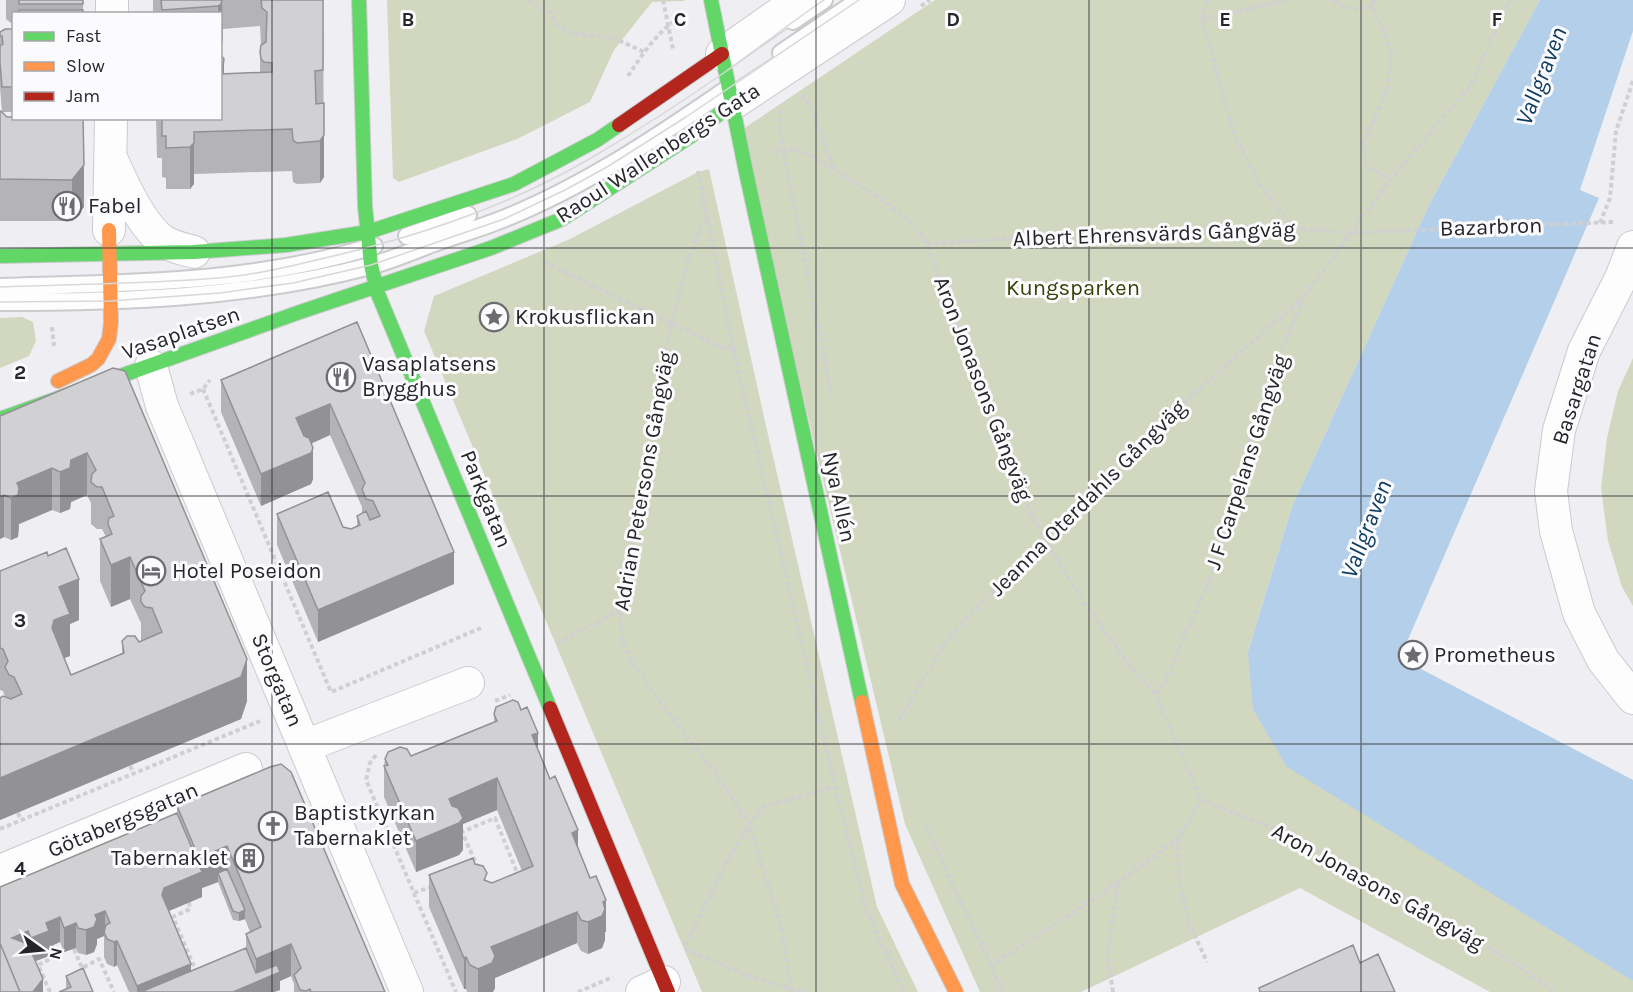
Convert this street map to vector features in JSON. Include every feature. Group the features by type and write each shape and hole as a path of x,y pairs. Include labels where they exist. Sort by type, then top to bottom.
{"main road":[{"name":"Parkgatan","path":"359,0 365,198 371,265 376,286 658,981"},
{"name":"Nya Allén","path":"711,0 902,884 956,992"},
{"name":"Raoul Wallenbergs Gata","path":"369,240 514,184 597,140 678,85 727,79"},
{"name":"Raoul Wallenbergs Gata","path":"376,286 491,248 562,219 691,136 727,79"},
{"path":"0,256 109,243 194,252 369,240"},
{"name":"Vasaplatsen","path":"46,387 91,365 98,359 109,339 111,322 109,243"},
{"name":"Vasaplatsen","path":"0,419 376,286"},
{"path":"0,407 27,395"}],"street":[{"name":"Raoul Wallenbergs Gata","path":"727,79 799,0"},
{"name":"Raoul Wallenbergs Gata","path":"727,79 889,0"},
{"path":"109,243 111,120"},
{"path":"111,158 124,186 149,228 162,241 194,252"},
{"name":"Basargatan","path":"1633,247 1621,278 1584,351 1559,430 1551,491 1556,531 1579,613 1604,660 1633,698"},
{"name":"Storgatan","path":"151,366 162,406 407,992"},
{"path":"305,746 468,683"},
{"name":"Götabergsgatan","path":"0,871 246,769"}],"lane":[{"path":"0,302 110,301 220,293 293,283 371,265 504,219 608,167 727,79 778,31 824,0"},
{"path":"0,287 219,278 290,267 369,240 442,225 501,202 590,159 860,0"}],"path":[{"path":"528,0 551,13 557,25 569,33 618,40 644,52 669,24 711,0"},
{"path":"663,0 678,85"},
{"path":"1208,0 1202,19 1233,131 1258,182 1294,228"},
{"path":"1202,19 1288,0"},
{"path":"1333,0 1347,8 1359,10 1372,6"},
{"path":"1374,0 1372,6 1391,48 1388,88 1362,145 1367,166 1391,179"},
{"name":"J F Carpelans Gångväg","path":"1156,695 1166,680 1212,575 1259,408 1303,298 1391,179 1470,86 1510,0"},
{"name":"Bazarbron","path":"1381,232 1600,223 1610,198 1616,131 1633,81"},
{"path":"798,90 811,106 834,170"},
{"path":"782,107 779,126 783,150 834,405"},
{"path":"691,136 733,347 835,787 866,909 904,992"},
{"name":"Aron Jonasons Gångväg","path":"783,150 794,149 834,170 891,206 917,228 927,244 1011,472 1044,538 1083,601 1130,666 1156,695 1201,800 1284,832 1504,957 1556,992"},
{"name":"Adrian Petersons Gångväg","path":"707,221 702,223 689,257 671,324 621,610 622,641 628,656 657,699 722,782 749,824 782,929 791,990"},
{"name":"Albert Ehrensvärds Gångväg","path":"927,244 1021,238 1156,235 1294,228 1351,233 1381,232"},
{"path":"534,256 725,349 733,347"},
{"name":"Jeanna Oterdahls Gångväg","path":"897,709 899,720 949,637 1044,538 1185,401 1303,298"},
{"path":"52,321 52,341 56,351"},
{"path":"203,389 331,692 485,627"},
{"path":"528,658 621,610"},
{"path":"493,702 514,693"},
{"path":"0,829 261,720 257,710"},
{"path":"379,752 370,763 366,780 456,992"},
{"path":"130,766 134,773"},
{"path":"658,981 684,948 726,864 749,824 765,806 835,787"},
{"path":"990,966 1119,882 1178,839 1201,800"},
{"path":"18,813 21,820"},
{"path":"482,877 462,832 495,818 521,882"},
{"path":"924,823 1003,992"},
{"path":"1178,839 1179,881 1189,923 1207,962"},
{"path":"1113,992 1108,959 1111,924 1119,882"},
{"path":"414,893 434,886"},
{"path":"189,902 190,909 173,917 195,969"},
{"path":"50,992 38,965 56,956 52,945"},
{"path":"684,948 724,966 791,990 806,992"},
{"path":"74,949 82,968 99,959 114,992"}],"green space":[{"path":"387,0 685,1 652,2 614,50 590,102 517,139 399,182 393,178"},
{"name":"Kungsparken","path":"935,0 1540,0 1430,203 1292,507 1248,652 1633,981 1633,992 1490,992 1300,888 1081,992 980,992 905,824 740,131"},
{"path":"709,169 877,907 918,992 702,992 424,331 434,296 570,239 698,172"},
{"path":"22,317 33,322 36,341 29,356 0,368 0,318"},
{"path":"1633,358 1633,606 1622,587 1608,541 1601,488 1607,438 1618,391"}],"water":[{"name":"Vallgraven","path":"1540,0 1633,0 1633,31 1580,190 1599,198 1400,658 1633,780 1633,981 1287,767 1253,709 1248,652 1292,507 1430,203"}],"building":[{"path":"19,0 83,0 83,4 19,4"},
{"path":"161,0 222,0 218,6 162,10"},
{"path":"261,0 323,0 323,70 315,71 316,104 324,103 324,135 320,141 297,143 293,140 292,129 194,132 194,143 190,147 166,148 166,136 162,136 162,120 222,120 222,74 272,72 272,63 261,59 261,45 266,42 267,12 262,8"},
{"path":"19,10 83,10 83,12 19,12"},
{"path":"12,29 12,87 2,87 0,46 3,44 0,32"},
{"path":"0,111 7,117 12,117 12,120 83,120 84,165 72,180 0,179"},
{"path":"357,322 454,552 318,610 277,514 328,492 343,527 351,529 360,525 357,516 366,511 370,520 380,516 373,501 366,499 362,489 365,483 330,404 296,418 304,436 309,438 313,448 311,453 261,474 221,380"},
{"path":"113,368 125,371 247,659 241,677 0,778 0,698 3,696 11,699 22,694 14,677 9,675 5,667 8,661 3,649 0,648 0,571 47,552 48,556 66,548 79,579 59,587 70,614 54,620 52,628 71,675 124,653 122,641 127,636 135,636 139,642 162,632 152,608 145,607 141,602 141,596 145,591 130,557 111,565 100,539 112,534 108,524 109,518 114,516 102,487 97,487 91,482 92,474 96,470 87,453 71,460 70,468 60,472 52,468 17,483 18,495 11,498 4,495 0,497 0,416"},
{"path":"513,700 518,702 521,710 527,707 538,733 532,735 550,779 555,776 578,830 572,833 590,878 596,876 606,900 603,902 605,909 602,916 588,922 581,920 577,912 491,947 495,956 492,963 478,969 470,965 466,957 464,958 429,875 473,858 475,864 483,866 487,873 484,880 492,883 533,866 497,778 449,799 452,806 458,808 463,818 459,823 416,841 384,766 388,765 385,759 388,752 400,747 407,749 411,756 497,721 494,714 496,707"},
{"path":"281,764 291,772 385,992 300,990 294,975 301,968 291,944 256,959 246,934 261,927 227,846 199,858 177,806"},
{"path":"177,813 202,872 164,888 162,895 191,964 137,986 117,941 107,939 104,932 106,925 110,923 105,911 95,915 97,919 94,927 86,930 78,928 76,923 64,928 60,917 46,923 49,931 31,938 28,931 12,938 28,944 43,979 33,992 20,992 0,943 0,887"},
{"path":"227,869 245,910 239,913 233,911 218,873"},
{"path":"0,943 20,992 0,992"},
{"path":"1353,945 1360,963 1378,954 1395,992 1260,992 1259,988"},
{"path":"246,948 256,973 277,965 280,972 233,992 141,992"},
{"path":"83,968 93,992 59,992 71,987 66,976"}],"tram line":[{"path":"0,287 163,282 246,275 363,249 431,229 529,190 608,148 709,83 824,0"},
{"path":"0,302 110,301 220,293 293,283 371,265 504,219 607,167 686,117 859,0"}],"traffic: fast":[{"path":"359,0 365,206 371,265 378,294 550,708"},
{"path":"711,0 746,172 862,702"},
{"path":"0,419 300,312 491,248 562,219 691,136 732,104"},
{"path":"0,256 194,252 286,245 368,232 514,184 597,140 619,125"}],"traffic: slow":[{"path":"58,381 91,365 98,359 109,339 111,322 109,230"},
{"path":"862,702 902,884 956,992"}],"traffic: jam":[{"path":"619,125 722,54"},
{"path":"550,708 668,992"}],"place":[{"name":"Fabel","path":"67,206"},
{"name":"Krokusflickan","path":"494,317"},
{"name":"Vasaplatsens Brygghus","path":"341,377"},
{"name":"Hotel Poseidon","path":"151,571"},
{"name":"Prometheus","path":"1413,655"},
{"name":"Baptistkyrkan Tabernaklet","path":"273,826"},
{"name":"Tabernaklet","path":"249,858"}]}
